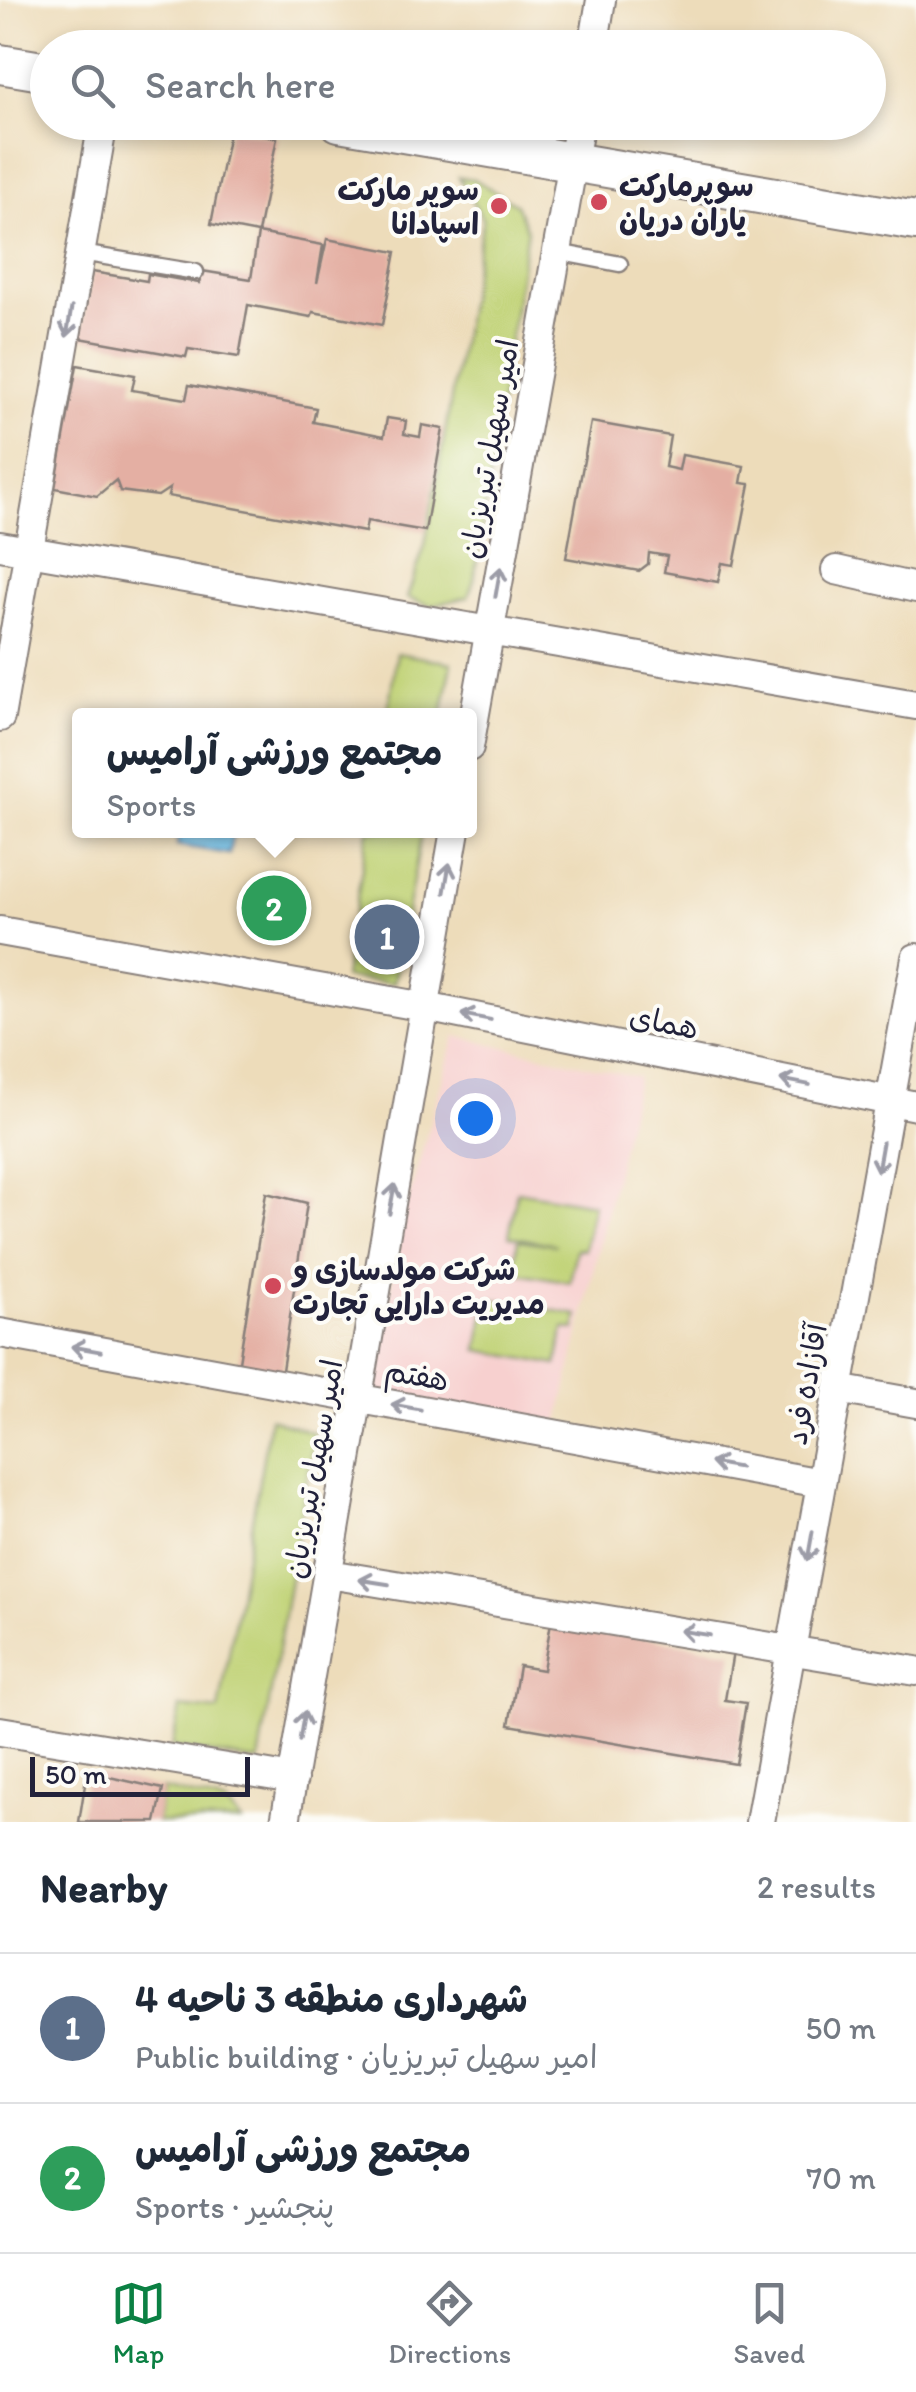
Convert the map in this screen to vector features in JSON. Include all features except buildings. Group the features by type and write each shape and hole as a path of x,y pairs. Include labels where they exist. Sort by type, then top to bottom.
{"main road":[{"path":"0,64 30,69"},
{"path":"442,140 916,221"}],"street":[{"path":"596,30 601,0"},
{"path":"0,717 100,140"},
{"name":"امیر سهیل تبریزیان","path":"475,708 577,140"},
{"path":"0,546 916,705"},
{"path":"836,570 916,588"},
{"name":"امیر سهیل تبریزیان","path":"285,1822 454,838"},
{"name":"همای","path":"0,931 425,1006 903,1103"},
{"name":"آقازاده فرد","path":"760,1822 838,1389 903,1103 916,958"},
{"name":"هفتم","path":"0,1333 821,1483"},
{"path":"838,1389 916,1403"},
{"path":"328,1574 916,1671"},
{"path":"0,1730 292,1779"}],"lane":[{"path":"557,252 620,264"},
{"path":"81,253 196,272"}],"shaded area":[{"path":"455,1036 638,1077 558,1425 375,1394 401,1225"}],"green space":[{"path":"459,177 474,179 516,204 527,230 474,580 468,597 431,606 407,598 425,545 483,220"},
{"path":"397,653 452,663 443,708 388,708"},
{"path":"367,838 421,838 394,983 344,978"},
{"path":"517,1191 593,1204 584,1250 576,1249 570,1282 513,1272 518,1240 556,1245 509,1236"},
{"path":"487,1298 578,1315 575,1330 564,1328 557,1365 478,1350"},
{"path":"270,1418 315,1433 259,1762 172,1747 180,1707 219,1711"},
{"path":"163,1789 226,1804 242,1822 156,1822"}],"water":[{"path":"178,838 232,838 229,854 177,845"}],"place":[{"name":"سوپرمارکت یاران دریان","path":"599,202"},
{"name":"سوپر مارکت اسپادانا","path":"499,206"},
{"name":"مجتمع ورزشی آرامیس","path":"274,908"},
{"name":"شهرداری منطقه 3 ناحیه 4","path":"387,937"},
{"name":"شرکت مولدسازی و مدیریت دارایی تجارت","path":"273,1286"}]}
